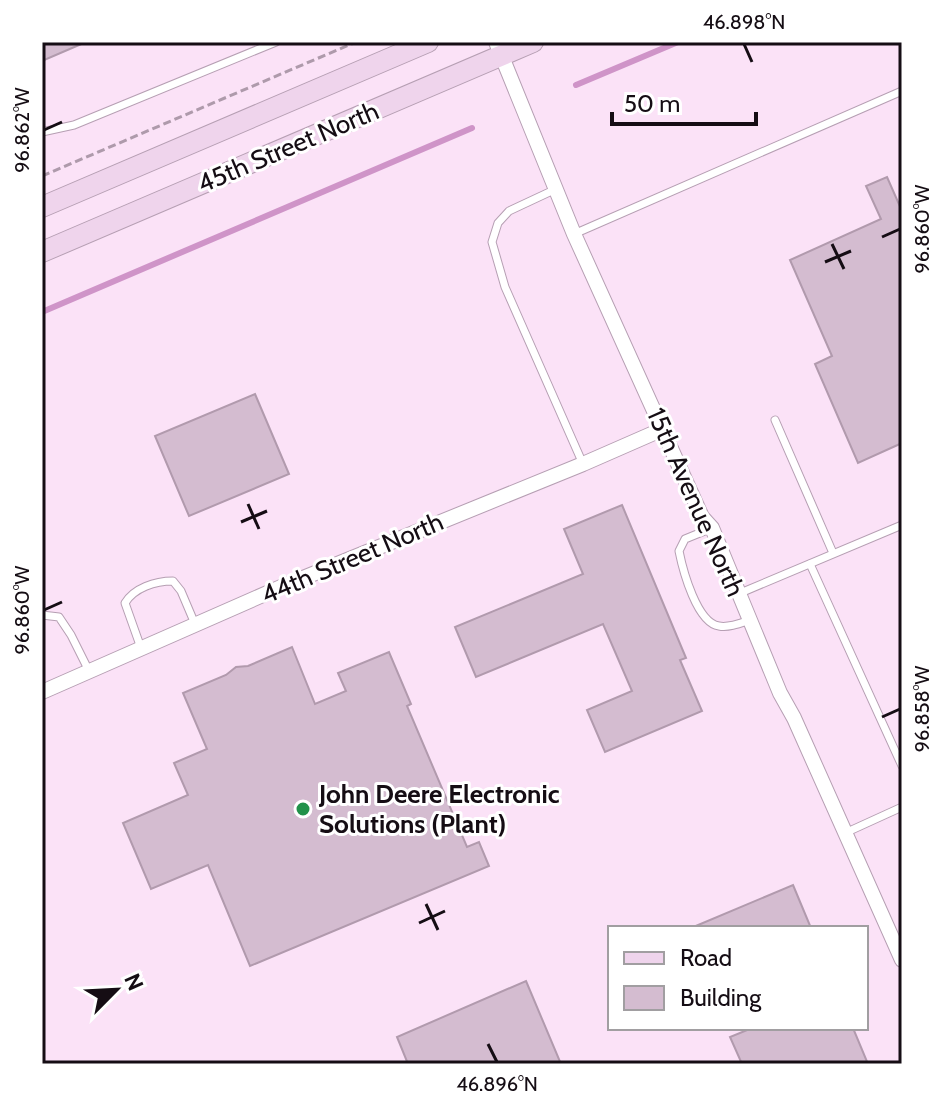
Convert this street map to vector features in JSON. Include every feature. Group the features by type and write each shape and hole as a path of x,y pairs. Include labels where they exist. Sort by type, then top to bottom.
{"main road":[{"name":"45th Street North","path":"42,207 428,42"},
{"name":"45th Street North","path":"42,252 498,49 533,42"}],"street":[{"name":"15th Avenue North","path":"498,49 574,234 702,517 712,528 780,693 902,960"},
{"name":"44th Street North","path":"42,692 195,624 663,429"}],"lane":[{"path":"42,132 74,125 276,42"},
{"path":"574,234 902,91"},
{"path":"556,189 509,211 498,223 492,242 505,287 583,464"},
{"path":"775,420 833,553"},
{"path":"738,595 902,525"},
{"path":"712,528 685,539 679,551 696,602 704,618 713,625 722,627 750,620"},
{"path":"810,564 902,766"},
{"path":"141,648 125,603 131,593 161,581 173,581 181,591 195,624"},
{"path":"42,615 59,617 89,671"},
{"path":"845,833 902,807"}],"path":[{"path":"42,176 356,42"}],"building":[{"path":"42,42 86,42 42,61"},
{"path":"887,177 902,211 902,443 858,463 815,364 832,356 790,260 881,219 866,186"},
{"path":"255,394 289,474 189,516 155,436"},
{"path":"622,505 686,658 680,660 702,711 605,752 587,710 632,691 603,624 476,677 455,627 583,574 564,529"},
{"name":"John Deere Electronic Solutions (Plant)","path":"292,647 315,704 346,691 338,673 389,652 411,704 407,706 467,847 479,842 489,866 250,966 208,865 151,889 123,823 188,795 174,763 207,749 183,693 226,675 236,667 248,666"},
{"path":"793,885 810,926 696,926"},
{"path":"526,981 561,1064 408,1064 397,1037"},
{"path":"747,1030 854,1030 868,1064 742,1064 730,1037"}],"waterway":[{"path":"576,85 678,42"},
{"path":"42,312 472,128"}],"place":[{"name":"John Deere Electronic Solutions (Plant)","path":"303,809"}]}
